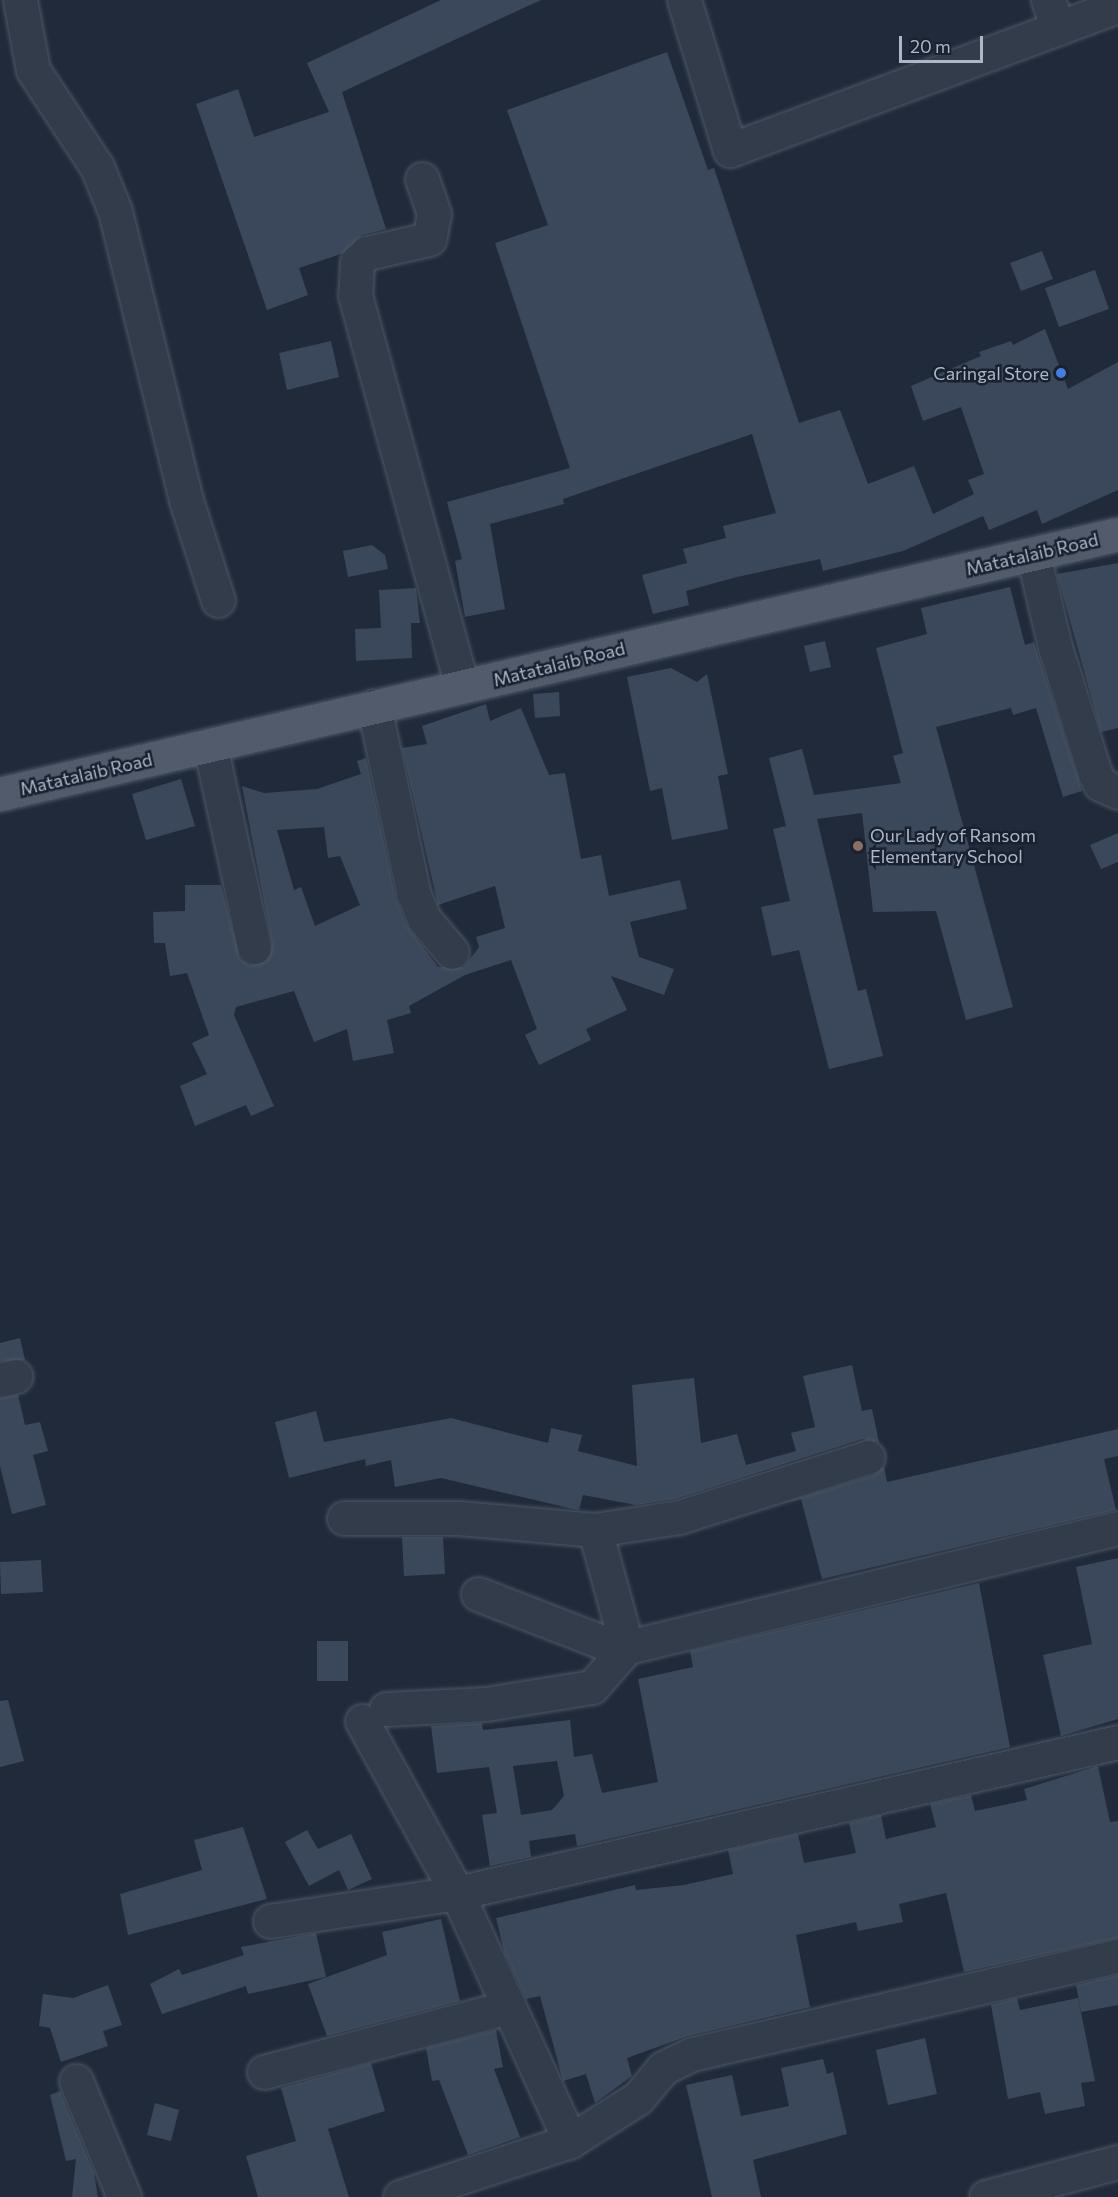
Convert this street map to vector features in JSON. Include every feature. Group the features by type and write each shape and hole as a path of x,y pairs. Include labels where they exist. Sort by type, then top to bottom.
{"main road":[{"name":"Matatalaib Road","path":"0,794 1118,534"}],"street":[{"path":"20,0 33,70 97,166 116,211 183,488 218,600"},
{"path":"684,0 730,150 1053,14 1118,6"},
{"path":"422,178 434,214 429,239 366,253 357,262 355,295 462,687"},
{"path":"1033,554 1055,647 1095,774 1100,784 1118,792"},
{"path":"374,706 414,895 424,919 452,952"},
{"path":"210,745 254,947"},
{"path":"344,1518 459,1518 594,1530 679,1517 868,1457"},
{"path":"478,1594 623,1648 1118,1528"},
{"path":"594,1530 623,1648"},
{"path":"570,2141 505,2008 457,1893 374,1715 486,1704 591,1687 623,1648"},
{"path":"270,1921 457,1893 1118,1742"},
{"path":"400,2197 570,2141 638,2098 663,2068 692,2054 1118,1956"},
{"path":"264,2072 505,2008"},
{"path":"76,2081 124,2197"},
{"path":"986,2197 1118,2162"}],"building":[{"path":"441,0 541,0 342,92 386,229 362,235 341,254 299,268 308,295 267,310 196,104 238,89 254,137 329,112 307,63"},
{"path":"667,52 708,170 714,168 799,423 840,410 868,484 914,466 933,514 974,494 968,480 984,474 961,407 923,421 911,386 981,356 979,352 1011,341 1013,345 1045,329 1068,389 1118,362 1118,490 1042,524 1037,510 989,530 983,516 903,551 823,571 820,559 737,577 686,591 689,605 653,614 642,575 687,563 683,549 726,538 723,526 776,513 752,434 563,499 564,504 490,524 505,609 465,617 455,561 462,559 447,502 570,468 495,243 548,225 507,110"},
{"path":"1042,251 1053,279 1021,291 1010,263"},
{"path":"1095,270 1109,309 1059,327 1045,288"},
{"path":"331,341 339,377 287,390 279,353"},
{"path":"372,545 385,555 388,569 348,577 343,551"},
{"path":"1118,563 1118,728 1101,732 1057,574"},
{"path":"1010,587 1025,645 1034,642 1082,791 1063,797 1036,708 1013,715 1011,708 936,727 1013,1007 966,1020 936,911 873,912 862,813 817,819 858,991 866,989 883,1056 829,1069 799,950 772,956 761,907 790,901 773,829 786,826 769,758 802,749 814,795 901,783 893,756 903,753 876,648 927,634 921,608"},
{"path":"416,588 420,623 411,623 412,658 356,661 355,629 381,628 379,590"},
{"path":"825,641 831,667 810,672 804,646"},
{"path":"671,668 697,682 707,674 728,774 718,776 728,829 672,840 662,788 650,791 627,677"},
{"path":"559,692 560,716 535,718 533,694"},
{"path":"486,704 490,721 521,708 549,775 565,773 581,859 601,855 609,896 680,880 687,909 630,922 639,957 674,969 664,995 611,976 627,1010 586,1029 591,1040 539,1065 525,1035 537,1029 511,960 465,975 409,1006 411,1013 387,1020 394,1053 353,1061 347,1029 314,1042 294,991 236,1007 234,1015 274,1106 251,1116 246,1105 195,1126 180,1086 207,1074 192,1043 209,1035 187,973 170,976 165,943 154,943 153,912 185,911 185,885 221,885 240,959 249,965 266,961 272,943 242,786 264,793 317,789 361,774 357,761 366,758 396,899 407,926 438,967 464,967 479,947 476,937 505,928 495,886 438,905 402,748 427,744 422,726","holes":["324,827 328,858 340,856 360,905 315,926 301,887 294,890 277,830"]},
{"path":"181,779 195,826 146,840 132,794"},
{"path":"1118,833 1118,862 1101,869 1090,845"},
{"path":"20,1338 25,1360 0,1361 0,1343"},
{"path":"852,1365 862,1411 872,1409 879,1442 862,1439 675,1499 636,1505 583,1495 579,1510 441,1478 395,1487 391,1460 366,1466 365,1459 289,1478 275,1422 316,1411 324,1442 451,1418 548,1443 551,1428 582,1435 578,1451 637,1466 632,1385 694,1378 701,1443 737,1434 746,1465 796,1451 791,1433 815,1427 803,1376"},
{"path":"18,1395 25,1425 40,1422 48,1451 33,1455 46,1505 12,1514 0,1466 0,1398"},
{"path":"1118,1429 1118,1456 1104,1459 1116,1510 822,1579 801,1499 780,1504 874,1475 884,1466 887,1482"},
{"path":"402,1537 443,1537 445,1574 404,1576"},
{"path":"1118,1558 1118,1719 1061,1736 1043,1655 1092,1644 1076,1567"},
{"path":"41,1560 43,1592 1,1594 0,1562"},
{"path":"979,1583 1010,1747 577,1846 575,1834 529,1841 531,1857 490,1866 482,1815 497,1813 489,1767 437,1773 431,1726 482,1723 483,1730 570,1720 574,1757 592,1754 602,1793 658,1782 638,1679 693,1667 690,1651","holes":["557,1761 564,1796 552,1810 521,1815 513,1766"]},
{"path":"317,1641 348,1641 348,1681 317,1681"},
{"path":"8,1700 24,1761 0,1767 0,1701"},
{"path":"1098,1766 1110,1822 1118,1821 1118,1938 964,1972 946,1893 899,1904 903,1922 858,1931 856,1922 796,1935 810,2007 688,2036 627,2058 632,2076 595,2103 586,2074 563,2081 540,1996 526,1999 504,1951 496,1918 635,1885 636,1890 684,1885 733,1874 728,1850 798,1834 804,1863 856,1853 849,1823 881,1815 886,1839 936,1827 930,1804 971,1795 975,1811 1027,1800 1024,1789"},
{"path":"243,1827 267,1899 128,1935 120,1894 202,1870 194,1840"},
{"path":"307,1830 318,1849 351,1834 372,1879 348,1890 339,1870 309,1886 285,1842"},
{"path":"441,1919 460,2001 327,2036 308,1984 387,1955 382,1932"},
{"path":"316,1933 326,1977 248,1994 246,1986 162,2014 150,1984 179,1969 182,1975 244,1955 241,1947"},
{"path":"1118,1975 1118,2005 1081,2012 1076,1985"},
{"path":"108,1985 122,2025 103,2031 108,2046 61,2062 50,2028 39,2026 43,1994 73,1998"},
{"path":"1017,1998 1020,2010 1078,1998 1095,2081 1081,2083 1085,2106 1045,2114 1040,2092 1008,2099 991,2005"},
{"path":"496,2030 503,2067 494,2069 520,2137 468,2155 439,2080 432,2081 426,2048"},
{"path":"925,2038 937,2094 888,2105 876,2050"},
{"path":"823,2059 827,2074 833,2072 847,2134 753,2160 761,2197 712,2197 686,2085 732,2075 741,2116 789,2106 781,2068"},
{"path":"371,2063 385,2111 328,2129 349,2197 258,2197 246,2156 296,2141 281,2088"},
{"path":"60,2091 94,2173 98,2197 72,2197 76,2159 66,2161 50,2095"},
{"path":"155,2103 179,2110 171,2141 147,2135"}],"place":[{"name":"Caringal Store","path":"1061,373"},
{"name":"Our Lady of Ransom Elementary School","path":"858,846"}]}
